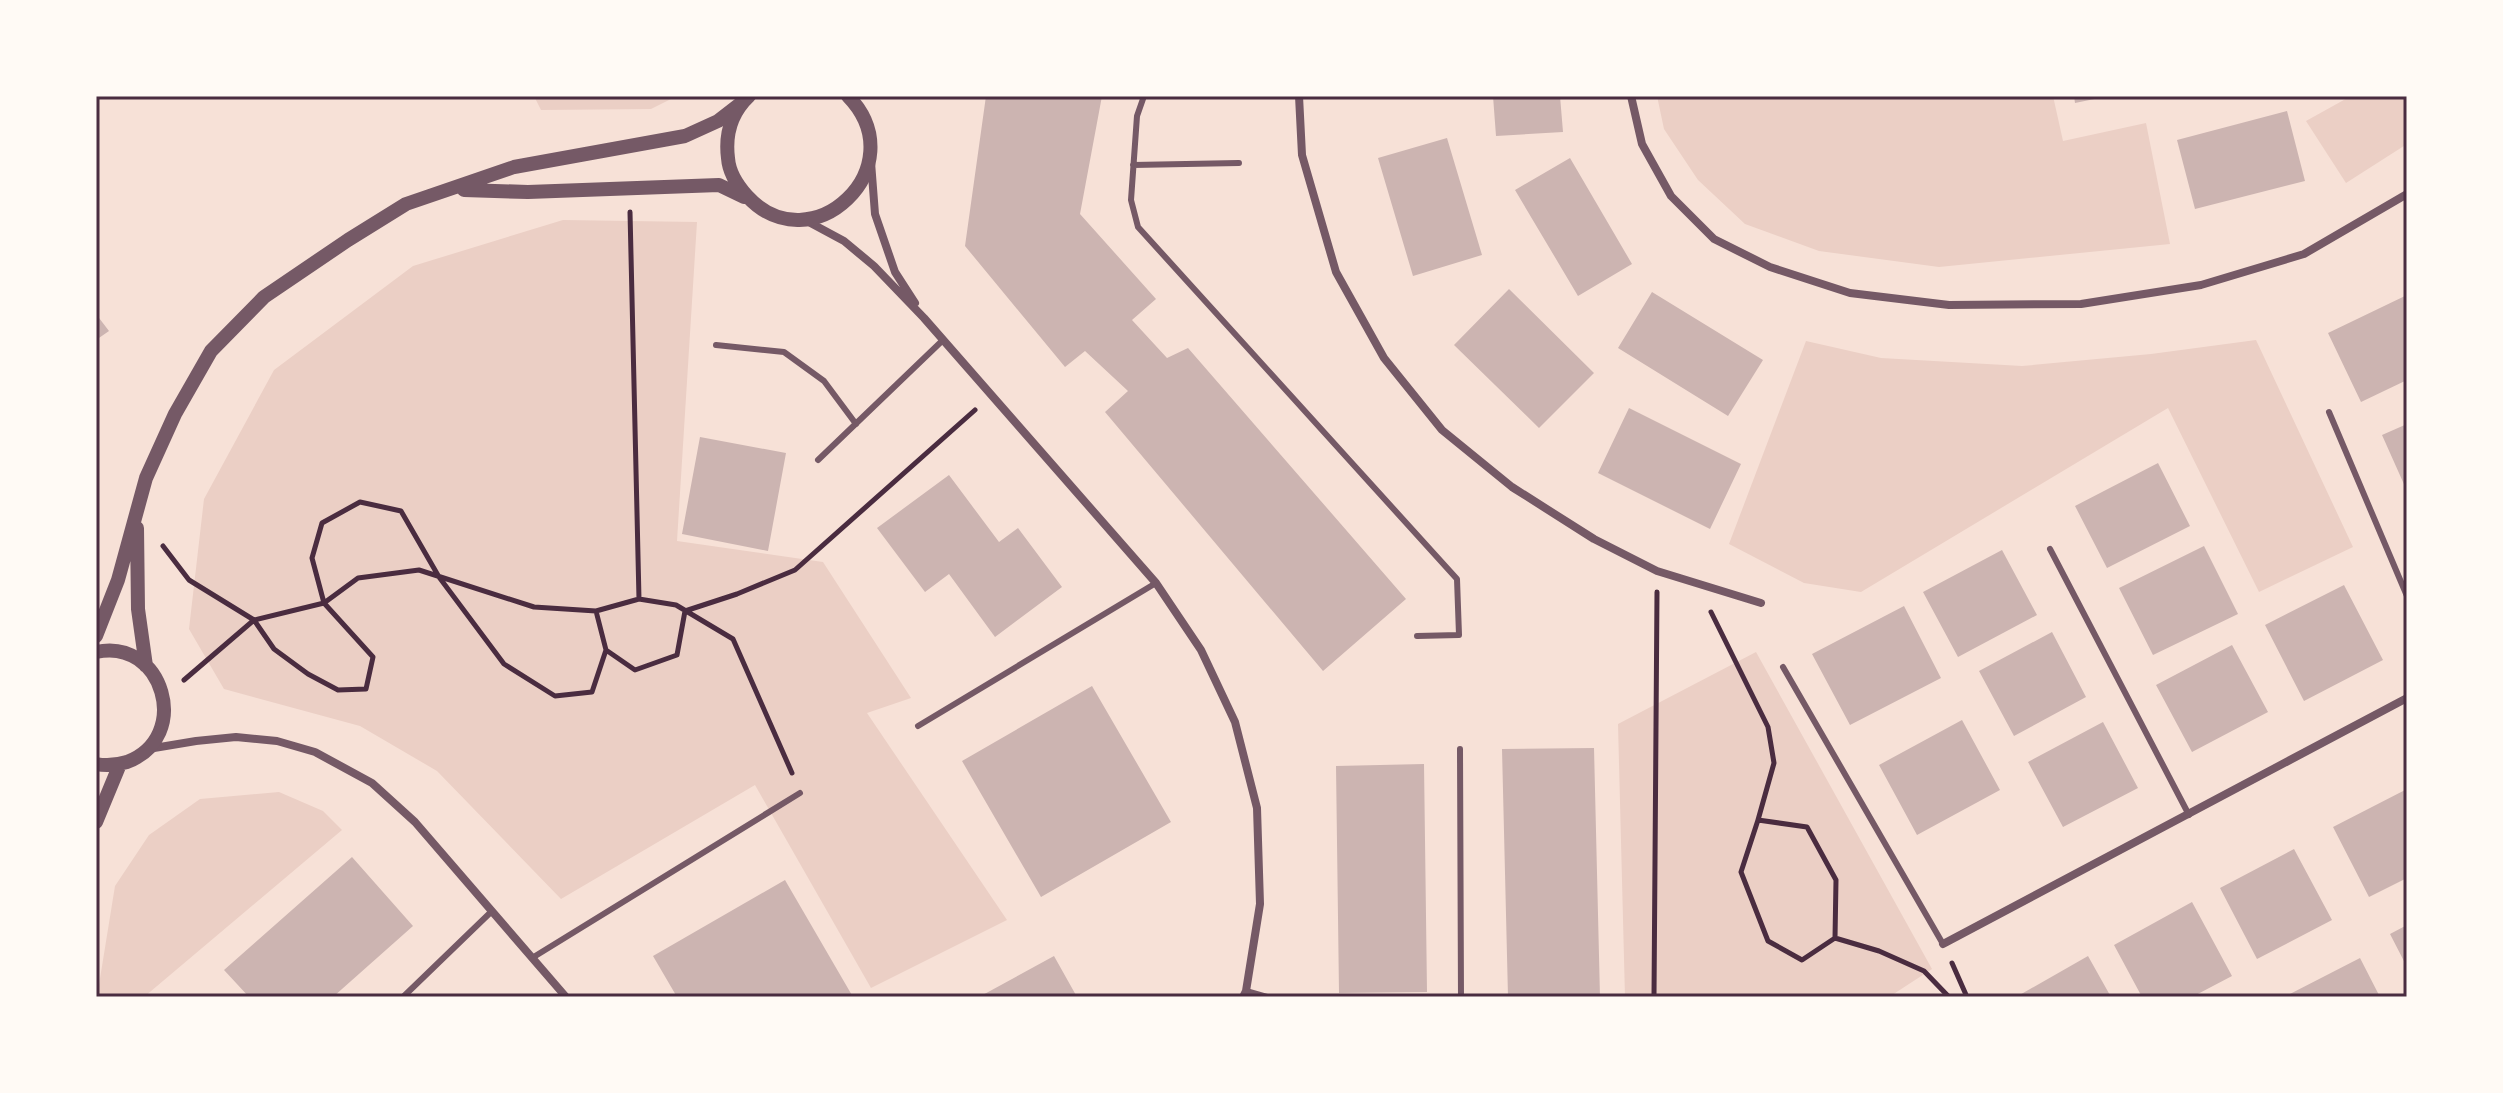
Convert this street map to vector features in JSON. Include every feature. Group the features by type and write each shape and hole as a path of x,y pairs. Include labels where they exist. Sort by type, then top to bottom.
{"street":[{"path":"1299,96 1302,155 1336,272 1384,358 1442,430 1512,487 1594,539 1657,571 1761,603"},
{"path":"1631,96 1642,144 1671,196 1714,239 1770,267 1850,293 1879,297 1949,305 2081,304 2201,285 2304,254 2407,194"},
{"path":"855,99 868,130 875,214 895,272 924,318"},
{"path":"96,636 118,580 146,478 175,414 211,351 264,297 406,204 514,167 685,136 718,121 744,100"},
{"path":"744,100 730,124 726,144 729,166 737,186 752,202"},
{"path":"455,189 528,192 719,185 776,215 804,219 824,215 842,205 856,191 866,174 870,155"},
{"path":"804,219 854,249 924,318 1156,583 1201,650 1235,722 1257,808 1260,904 1244,994"},
{"path":"137,511 138,609 146,666"},
{"path":"96,652 118,652 146,666 158,680 164,697 165,716 159,734 148,750 120,764 96,764"},
{"path":"1943,944 2407,698"},
{"path":"148,750 236,737 277,741 315,752 372,783 415,822 566,997"},
{"path":"96,822 120,764"}],"lane":[{"path":"1144,96 1137,116 1131,200 1138,227 1457,579 1459,635 1417,636"},
{"path":"1133,165 1239,163"},
{"path":"818,460 943,340"},
{"path":"716,345 784,352 824,381 856,424"},
{"path":"2329,412 2407,596"},
{"path":"2050,549 2189,815"},
{"path":"918,726 1156,583"},
{"path":"1783,667 1943,944"},
{"path":"1460,749 1461,997"},
{"path":"532,958 800,793"},
{"path":"403,997 492,911"},
{"path":"1244,994 1267,997"}],"path":[{"path":"629,189 639,599"},
{"path":"685,611 795,570 992,395"},
{"path":"137,511 189,580 254,620 274,649 308,674 338,690 366,689 373,657 324,603 312,558 322,523 360,502 401,511 439,577 504,664 555,696 592,692 606,650 596,611"},
{"path":"164,697 254,620 324,603 358,578 419,570 534,607 596,611 639,599 676,605 733,639 800,793"},
{"path":"1654,997 1657,571"},
{"path":"1697,583 1768,727 1774,763 1741,872 1768,941 1802,960 1835,938"},
{"path":"606,650 635,670 677,655 685,611"},
{"path":"1758,820 1807,827 1836,880 1835,938"},
{"path":"1835,938 1879,951 1924,971 1949,997"},
{"path":"1943,944 1967,997"}],"shaded area":[{"path":"534,96 677,96 651,109 541,110"},
{"path":"1657,96 2053,96 2063,141 2146,123 2170,244 1939,267 1819,251 1745,224 1698,180 1664,129"},
{"path":"2351,96 2407,96 2407,144 2346,183 2306,121"},
{"path":"563,220 697,222 677,541 823,562 911,698 867,713 1007,920 871,988 755,785 561,899 437,771 360,726 224,689 189,629 204,499 274,370 413,266"},
{"path":"2256,340 2353,547 2259,592 2168,408 1861,592 1804,583 1729,544 1806,341 1881,358 2022,366"},
{"path":"1756,652 1932,969 1889,997 1625,997 1618,724"},
{"path":"279,792 323,811 342,830 144,997 97,997 115,886 149,835 200,799"}],"building":[{"path":"986,96 1102,96 1080,214 1156,299 1132,320 1167,358 1188,348 1406,599 1323,671 1105,412 1128,391 1085,351 1065,367 965,246"},
{"path":"1493,96 1560,96 1563,132 1496,136"},
{"path":"2074,96 2104,96 2104,97 2075,103"},
{"path":"2287,111 2305,181 2195,209 2177,140"},
{"path":"1447,138 1482,255 1413,276 1378,158"},
{"path":"1570,158 1632,264 1578,296 1515,190"},
{"path":"1509,289 1594,373 1539,428 1454,345"},
{"path":"1652,292 1763,360 1728,416 1618,348"},
{"path":"2407,295 2407,380 2361,402 2328,333"},
{"path":"96,314 109,331 96,340"},
{"path":"1629,408 1741,464 1710,529 1598,473"},
{"path":"2407,424 2407,491 2382,435"},
{"path":"700,437 786,453 768,551 682,534"},
{"path":"2158,463 2190,526 2107,568 2075,506"},
{"path":"949,475 999,542 1018,528 1062,587 995,637 949,574 925,592 877,528"},
{"path":"2204,546 2238,614 2153,655 2119,588"},
{"path":"2002,550 2037,615 1958,657 1923,592"},
{"path":"2344,585 2383,660 2304,701 2265,625"},
{"path":"1904,606 1941,678 1850,725 1812,654"},
{"path":"2052,632 2086,697 2014,736 1979,671"},
{"path":"2232,645 2268,712 2192,752 2156,685"},
{"path":"1092,686 1171,822 1041,897 962,761"},
{"path":"1962,720 2000,790 1917,835 1879,765"},
{"path":"2103,722 2138,788 2063,827 2028,762"},
{"path":"1594,748 1600,997 1508,997 1502,749"},
{"path":"1424,764 1427,992 1339,993 1336,766"},
{"path":"2407,789 2407,878 2369,897 2333,827"},
{"path":"2294,849 2332,920 2257,959 2220,888"},
{"path":"352,857 413,926 333,997 249,997 224,970"},
{"path":"785,880 853,997 677,997 653,956"},
{"path":"2192,902 2232,976 2192,997 2142,997 2114,945"},
{"path":"2407,925 2407,967 2390,934"},
{"path":"1054,956 1077,997 979,997"},
{"path":"2088,956 2111,997 2016,997"},
{"path":"2360,958 2380,997 2284,997"}]}
